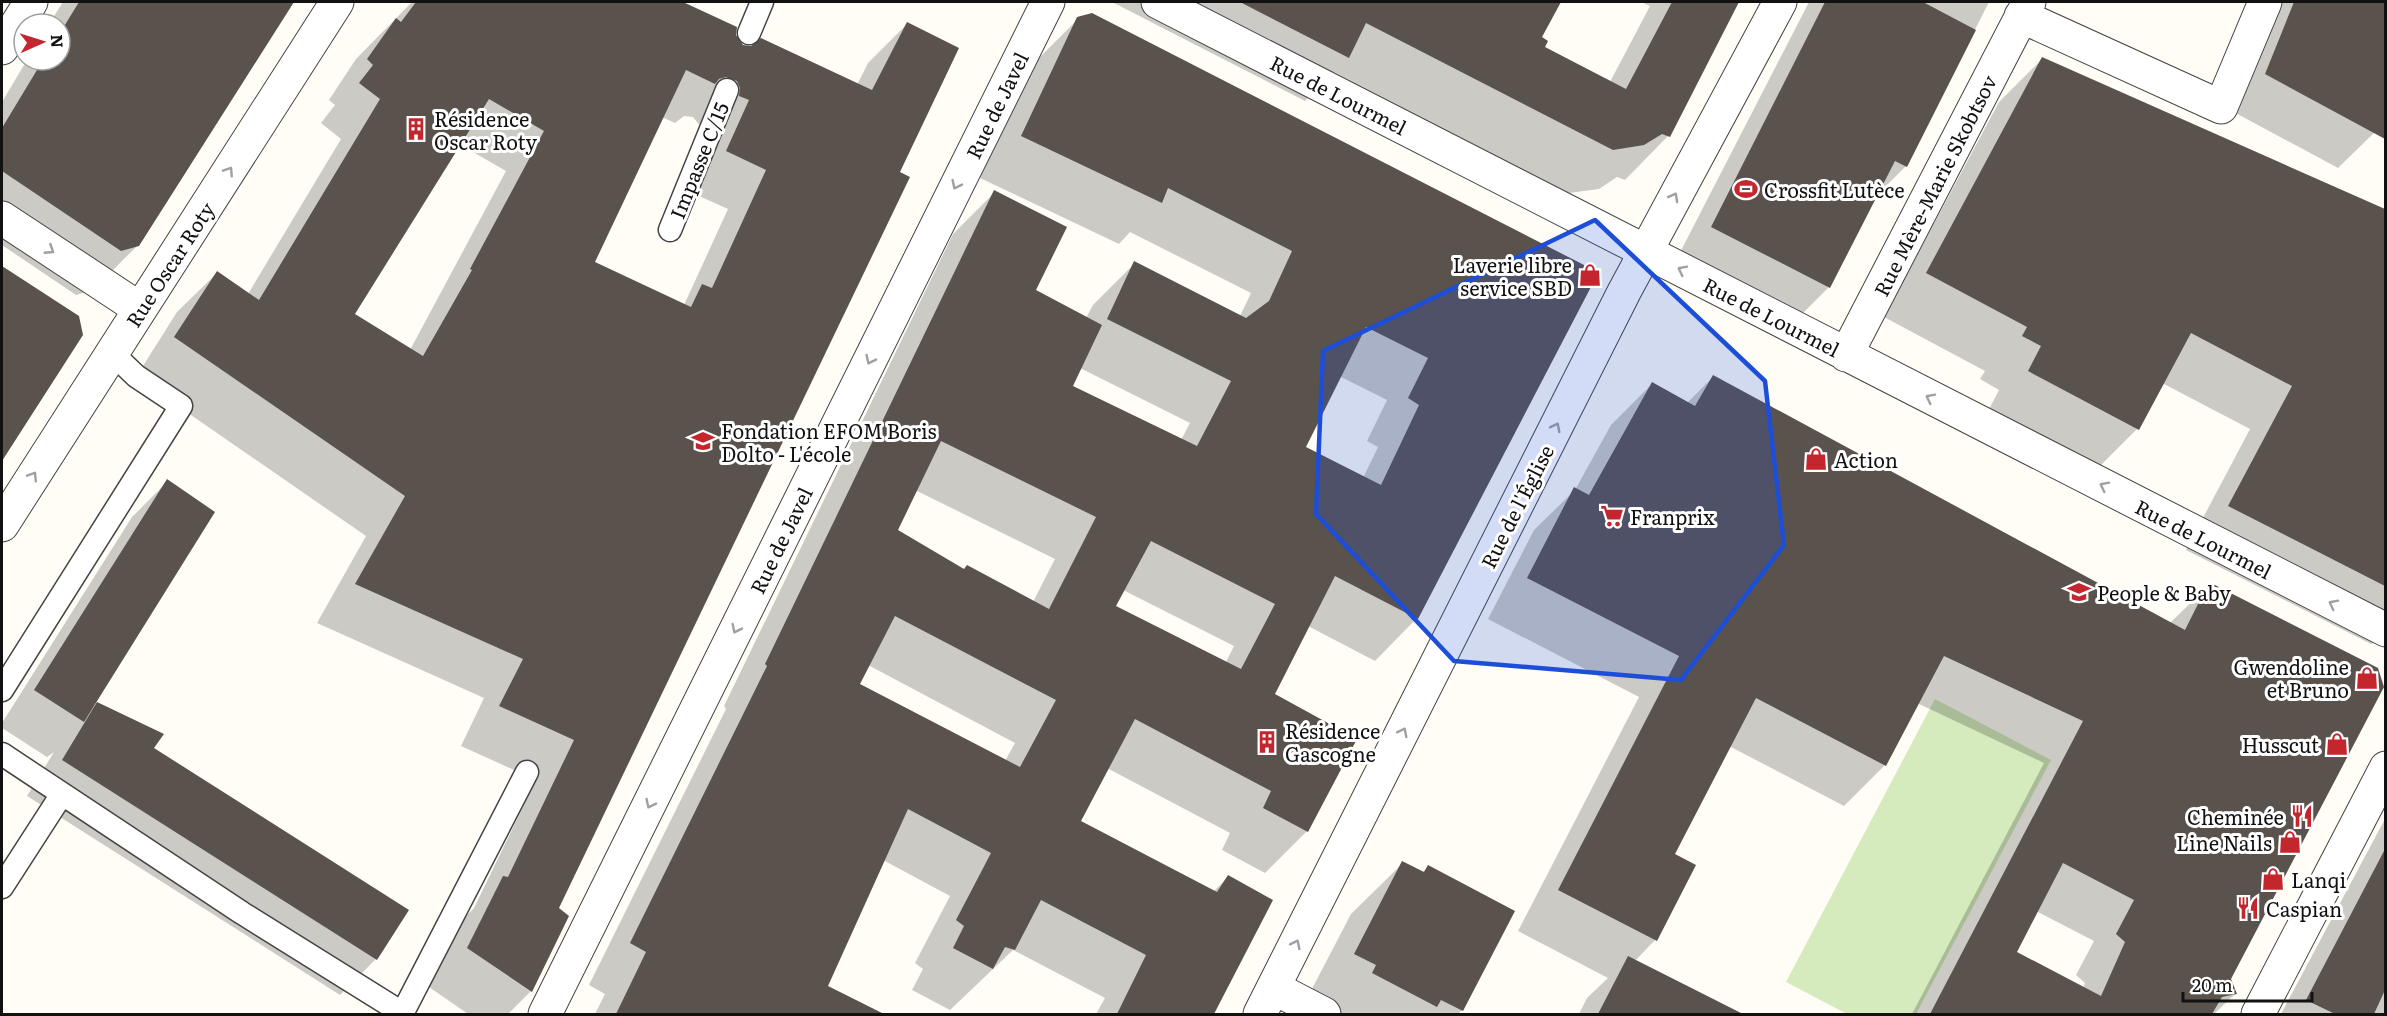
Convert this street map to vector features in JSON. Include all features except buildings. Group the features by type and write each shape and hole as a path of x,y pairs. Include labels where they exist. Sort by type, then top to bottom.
{"street":[{"path":"2,48 31,2"},
{"name":"Rue Oscar Roty","path":"2,525 337,2"},
{"name":"Rue de Javel","path":"545,1014 1048,2"},
{"name":"Rue de Lourmel","path":"1158,2 2385,630"},
{"name":"Rue de l'Église","path":"1267,1001 1646,251 1780,2"},
{"name":"Rue Mère-Marie Skobtsov","path":"1846,355 2025,9 2221,107 2265,2"},
{"path":"2,218 140,309"},
{"path":"2258,1014 2385,768"},
{"path":"1267,1001 1324,1014"}],"lane":[{"path":"749,33 762,2"},
{"name":"Impasse C/15","path":"670,230 727,90"},
{"path":"2,690 182,406 136,376 111,353"},
{"path":"2,754 242,913 403,1014 526,772"},
{"path":"2,887 62,794"}],"highlighted area":[{"path":"1595,220 1765,381 1784,545 1681,680 1454,661 1316,514 1323,351"}],"green space":[{"path":"1935,699 2051,760 1916,1014 1847,1014 1786,982"}],"place":[{"name":"Résidence Oscar Roty","path":"416,129"},
{"name":"Crossfit Lutèce","path":"1746,189"},
{"name":"Laverie libre service SBD","path":"1590,275"},
{"name":"Fondation EFOM Boris Dolto - L'école","path":"703,441"},
{"name":"Action","path":"1816,459"},
{"name":"Franprix","path":"1612,516"},
{"name":"People & Baby","path":"2079,592"},
{"name":"Gwendoline et Bruno","path":"2367,678"},
{"name":"Résidence Gascogne","path":"1267,742"},
{"name":"Husscut","path":"2337,744"},
{"name":"Cheminée","path":"2302,816"},
{"name":"Line Nails","path":"2290,842"},
{"name":"Lanqi","path":"2273,879"},
{"name":"Caspian","path":"2248,908"}]}
